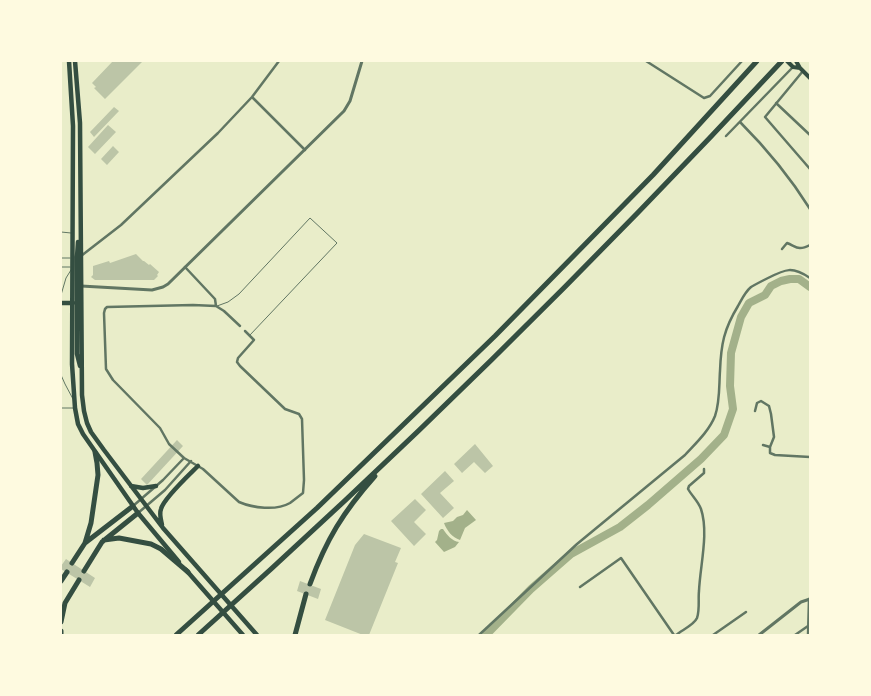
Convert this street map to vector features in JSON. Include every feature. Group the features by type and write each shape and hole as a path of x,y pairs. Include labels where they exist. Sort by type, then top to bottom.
{"highway":[{"path":"69,61 72,105 72,258 74,267"},
{"path":"76,61 79,104 82,403 87,423 95,438 163,528 257,635"},
{"path":"176,635 324,501 495,336 654,175 757,61"},
{"path":"198,635 326,518 506,346 782,61"},
{"path":"72,105 79,104"},
{"path":"72,181 80,181"},
{"path":"80,224 74,267 72,364 74,400 80,430 138,513 243,635"},
{"path":"61,304 74,303"},
{"path":"74,303 77,354 82,370"},
{"path":"72,563 85,543 91,523 98,466 95,452"},
{"path":"310,584 325,547 342,518 391,457"},
{"path":"163,528 160,515 161,508 198,466"},
{"path":"131,486 143,488 156,486"},
{"path":"85,543 133,506"},
{"path":"84,571 104,540 138,513"},
{"path":"104,540 112,538 151,544 161,549 188,572"},
{"path":"61,582 67,572"},
{"path":"61,622 65,603 79,580"},
{"path":"294,635 306,594"},
{"path":"61,630 61,635"}],"main road":[{"path":"787,61 792,67 801,70"},
{"path":"796,61 801,70 810,78"}],"street":[{"path":"81,256 121,225 218,133 252,97 279,61"},
{"path":"81,286 152,290 168,284 347,107 362,61"},
{"path":"646,61 704,98 710,96 742,61"},
{"path":"726,136 792,67"},
{"path":"801,70 765,115 765,118 810,169"},
{"path":"252,97 304,150"},
{"path":"776,102 810,135"},
{"path":"740,122 783,170 810,209"},
{"path":"782,249 787,243 798,249 810,245"},
{"path":"185,267 215,299 216,306"},
{"path":"479,635 577,544 685,455 698,442 715,416 718,405 720,355 724,333 729,321 751,287 781,272 791,270 800,272 810,278"},
{"path":"240,326 216,306 110,307 105,310 106,369 113,380 160,428 169,444 184,458 203,469 238,502 260,507 282,506 290,503 303,493 302,419 299,414 285,409 237,362 238,358 254,340 245,331"},
{"path":"755,411 756,404 762,402 769,406 774,437 770,453 810,457"},
{"path":"763,445 770,447"},
{"path":"133,506 184,458"},
{"path":"138,513 165,490 191,461"},
{"path":"580,587 621,558 675,635 694,622 698,612 698,591 703,559 703,522 700,506 688,489 689,486 704,474 704,469"},
{"path":"758,635 800,602 809,599 808,635"},
{"path":"713,635 746,612"},
{"path":"796,635 808,626"}],"lane":[{"path":"216,306 228,302 239,294 310,218 337,244 250,335"},
{"path":"61,232 72,233"},
{"path":"61,258 72,258"},
{"path":"61,267 74,267"},
{"path":"61,295 66,278 74,267"},
{"path":"61,375 74,400"},
{"path":"61,408 75,408"}],"shaded area":[{"path":"467,510 476,520 465,528 460,540 450,533 444,523 453,521"},
{"path":"441,529 452,539 459,542 455,547 444,552 435,542"}],"building":[{"path":"113,61 143,61 105,99 94,88 96,87 92,83"},
{"path":"114,107 119,111 94,137 90,132"},
{"path":"108,125 116,132 95,154 88,147"},
{"path":"113,146 119,152 107,165 101,159"},
{"path":"136,254 159,272 154,280 95,280 91,277 93,275 93,266 109,261 110,263"},
{"path":"177,440 183,446 147,485 141,479"},
{"path":"475,444 493,466 485,473 474,462 462,473 454,464"},
{"path":"445,471 454,481 440,493 454,508 443,518 421,494"},
{"path":"415,499 426,510 414,522 426,534 414,546 391,521"},
{"path":"364,534 401,548 395,562 398,563 369,635 363,635 325,620 355,545"},
{"path":"66,559 95,578 90,587 61,569"},
{"path":"300,581 321,589 318,599 297,591"}],"waterway":[{"path":"486,635 531,589 571,554 620,527 701,459 724,435 733,409 730,386 731,353 741,317 749,303 765,295 771,286 781,281 799,279 810,287"}]}
